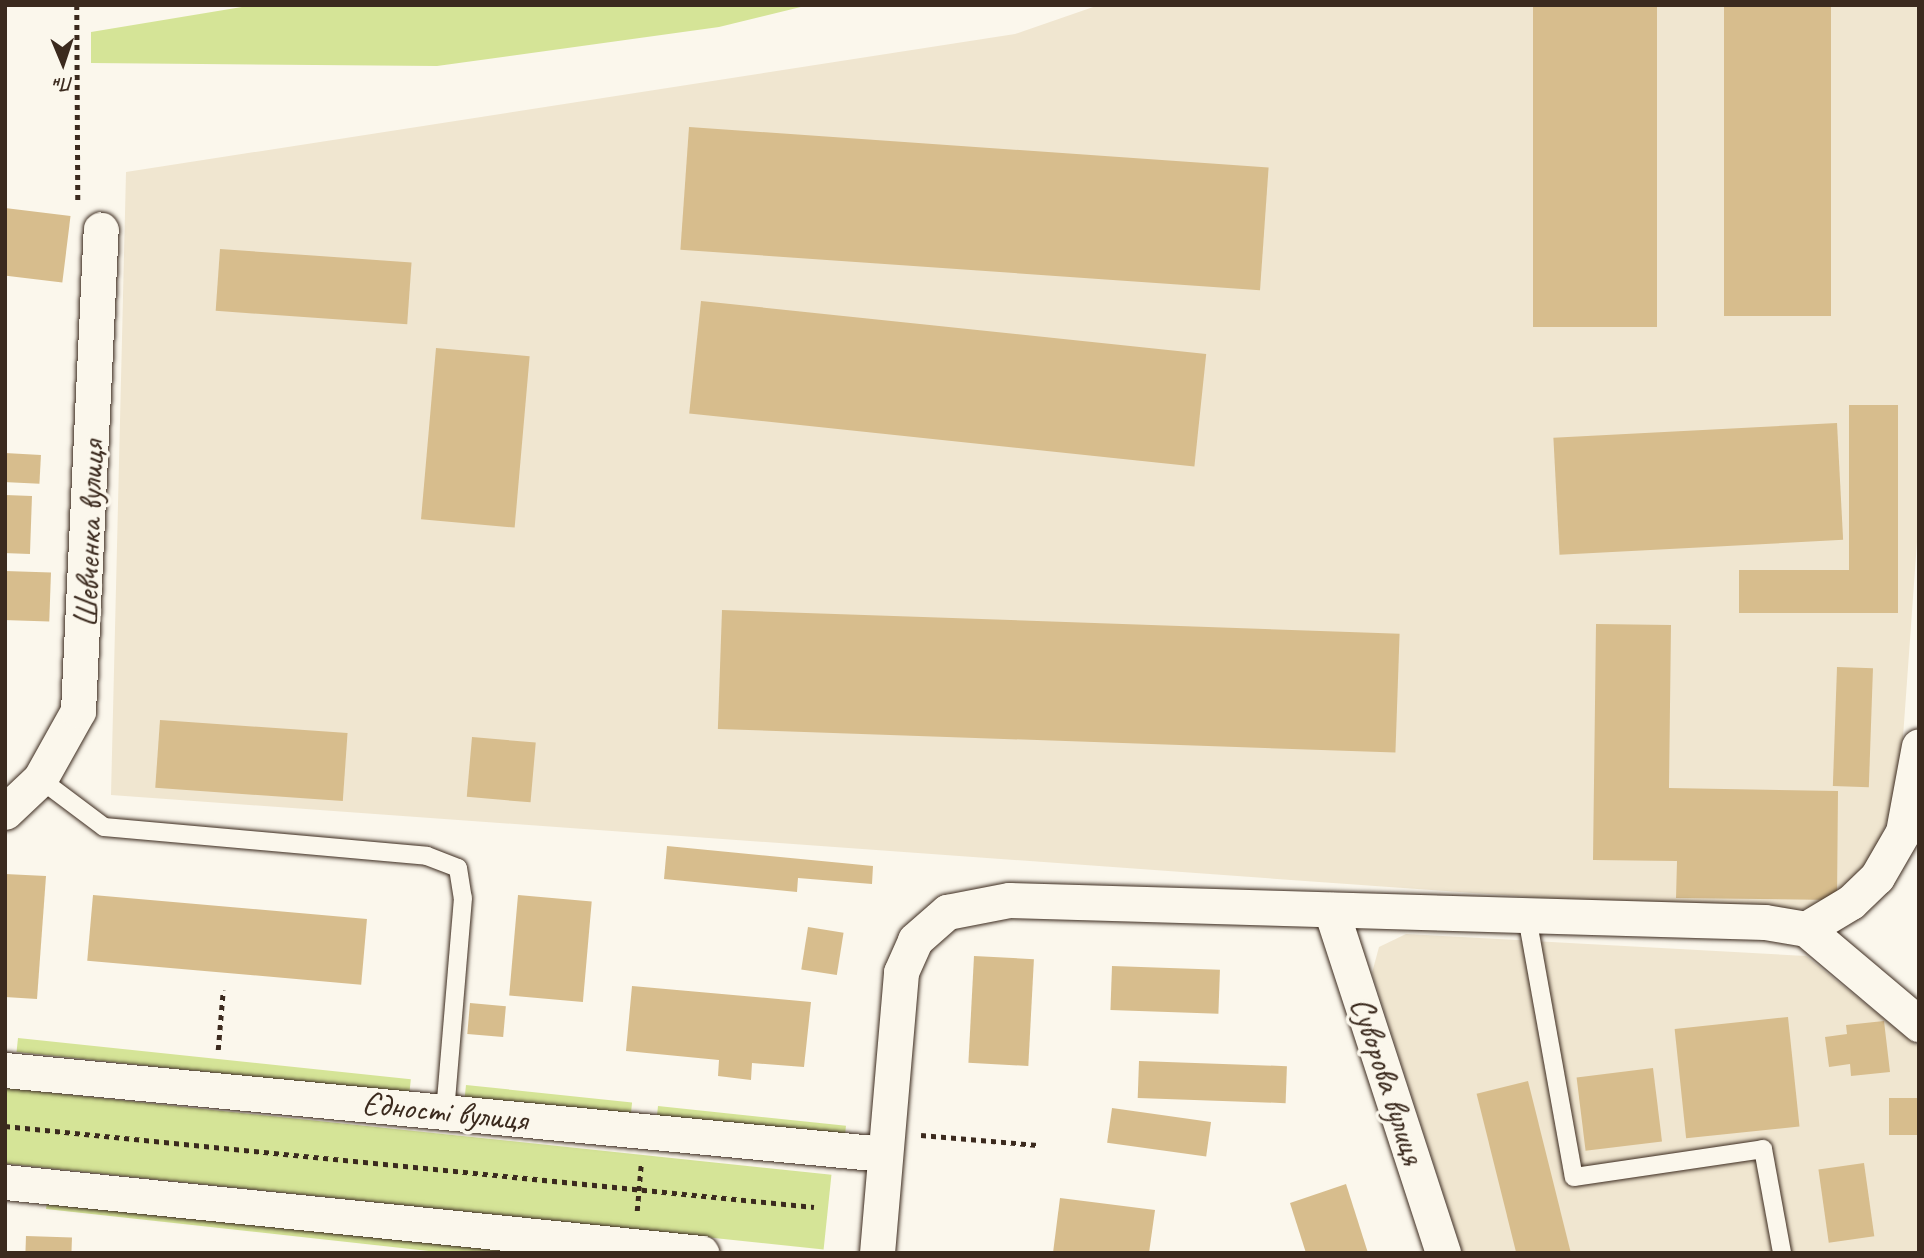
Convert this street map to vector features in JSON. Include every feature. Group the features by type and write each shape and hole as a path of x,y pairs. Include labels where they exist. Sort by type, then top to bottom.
{"street":[{"name":"Шевченка вулиця","path":"18,796 78,711 85,650 101,230"},
{"path":"1806,929 1851,902 1877,877 1903,832 1919,746"},
{"path":"877,1253 901,972 915,940 947,912 1009,900 1765,922 1806,929 1919,1024"},
{"name":"Суворова вулиця","path":"1331,910 1443,1253"},
{"name":"Єдності вулиця","path":"5,1069 645,1131 885,1143"},
{"path":"5,1182 701,1253"}],"lane":[{"path":"18,796 104,827 427,856 458,868 463,898 445,1112"},
{"path":"1528,917 1574,1177 1763,1149 1782,1253"}],"path":[{"path":"77,5 78,206 101,230"},
{"path":"218,1050 223,990"},
{"path":"5,1126 814,1206"},
{"path":"633,1246 645,1131"},
{"path":"885,1143 1038,1145"}],"shaded area":[{"path":"1099,5 1919,5 1919,514 1899,793 1867,869 1836,905 1765,914 111,795 126,172 1015,34"},
{"path":"1406,934 1806,956 1919,1047 1919,1253 1463,1253 1372,973 1379,947"}],"green space":[{"path":"254,5 809,5 719,27 437,66 91,63 91,32"},
{"path":"18,1038 411,1079 409,1093 17,1052"},
{"path":"466,1085 632,1102 631,1116 465,1099"},
{"path":"5,1088 831,1175 824,1249 5,1163"},
{"path":"658,1106 846,1126 845,1139 657,1119"},
{"path":"48,1195 566,1253 447,1253 46,1209"}],"building":[{"path":"1533,5 1657,5 1657,327 1533,327"},
{"path":"1724,5 1831,5 1831,316 1724,316"},
{"path":"689,127 1269,168 1260,290 680,250"},
{"path":"5,208 71,216 62,283 5,276"},
{"path":"220,249 412,262 407,324 216,311"},
{"path":"701,301 1206,354 1194,466 689,413"},
{"path":"436,348 530,356 515,528 421,519"},
{"path":"1849,405 1898,405 1898,613 1739,613 1739,570 1849,570"},
{"path":"1837,423 1843,540 1560,555 1553,438"},
{"path":"5,453 41,455 39,484 5,482"},
{"path":"5,495 32,496 30,554 5,553"},
{"path":"5,571 51,573 49,622 5,620"},
{"path":"722,610 1400,634 1395,753 718,729"},
{"path":"1596,624 1671,625 1669,788 1838,791 1837,900 1676,898 1677,861 1593,860"},
{"path":"1837,667 1873,668 1869,787 1833,786"},
{"path":"160,720 348,733 343,801 155,788"},
{"path":"472,737 536,743 531,802 467,797"},
{"path":"667,846 873,866 872,884 798,878 797,892 664,879"},
{"path":"5,874 46,876 37,999 5,997"},
{"path":"93,895 367,919 361,985 87,961"},
{"path":"518,895 592,901 583,1002 509,996"},
{"path":"808,927 844,933 837,975 801,969"},
{"path":"974,956 1034,959 1028,1066 968,1063"},
{"path":"1112,966 1220,970 1218,1014 1110,1010"},
{"path":"632,986 811,1002 804,1067 752,1063 751,1080 718,1076 719,1060 626,1051"},
{"path":"470,1003 506,1006 503,1037 467,1034"},
{"path":"1788,1017 1799,1126 1686,1138 1675,1029"},
{"path":"1884,1021 1890,1072 1851,1076 1850,1064 1829,1067 1825,1037 1847,1034 1846,1025"},
{"path":"1139,1061 1287,1066 1286,1103 1138,1098"},
{"path":"1653,1068 1662,1141 1586,1151 1577,1077"},
{"path":"1528,1081 1571,1253 1516,1253 1477,1094"},
{"path":"1889,1098 1919,1098 1919,1135 1889,1135"},
{"path":"1112,1108 1211,1122 1206,1157 1107,1143"},
{"path":"1864,1163 1874,1236 1829,1243 1818,1169"},
{"path":"1346,1184 1368,1253 1306,1253 1290,1203"},
{"path":"1060,1198 1155,1210 1149,1253 1053,1253"},
{"path":"26,1236 72,1238 71,1253 25,1253"}]}
